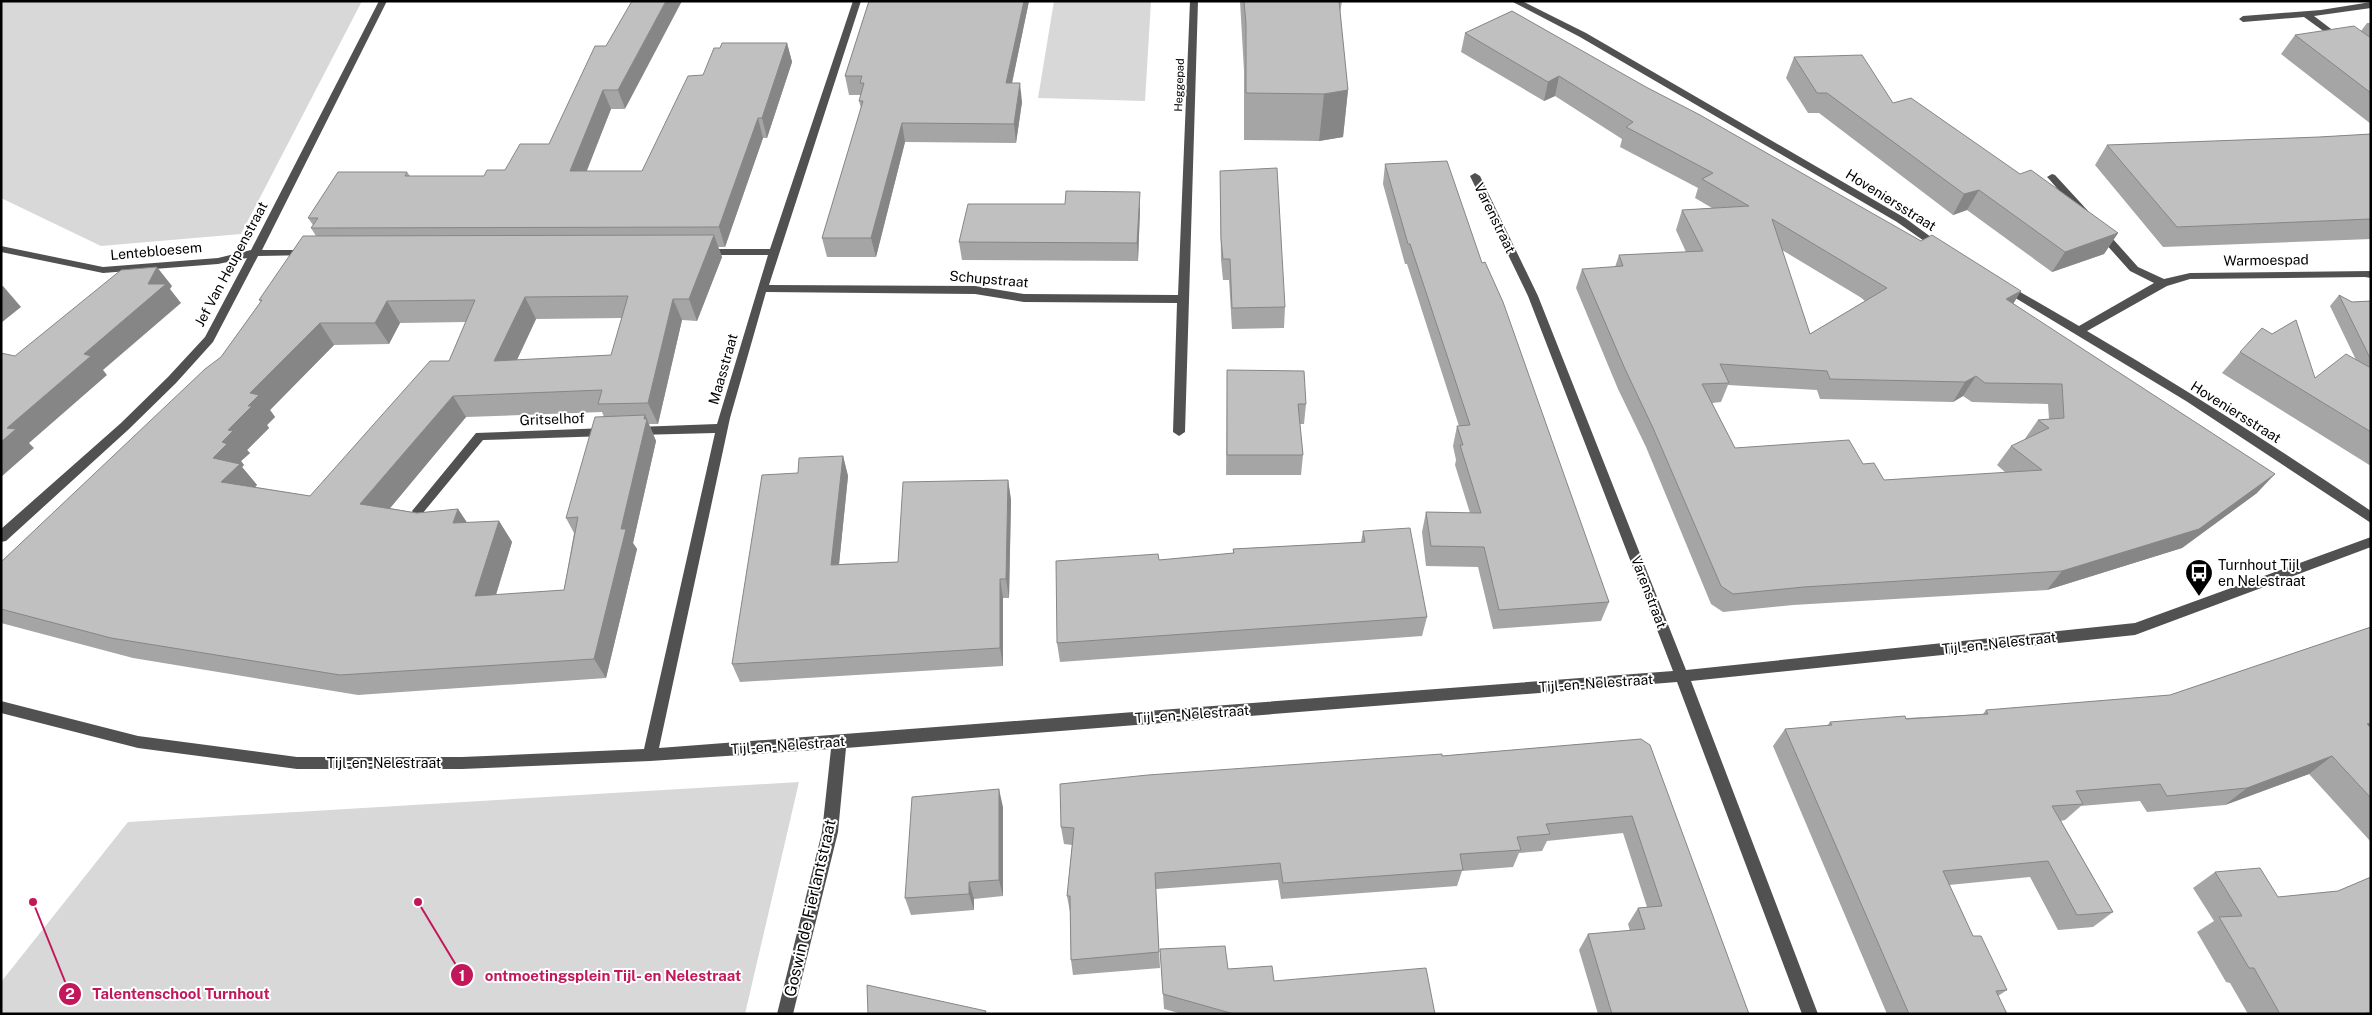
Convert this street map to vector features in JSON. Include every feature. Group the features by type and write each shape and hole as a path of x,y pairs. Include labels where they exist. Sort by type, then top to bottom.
{"street":[{"name":"Jef Van Heupenstraat","path":"1,536 125,426 209,340 256,253 383,1"},
{"name":"Maasstraat","path":"650,754 722,428 762,288 857,1"},
{"name":"Heggepad","path":"1183,299 1194,1"},
{"name":"Hoveniersstraat","path":"1515,1 1600,45 1900,220 1954,256"},
{"path":"2243,19 2306,14 2371,5"},
{"path":"2306,14 2349,47"},
{"name":"Varenstraat","path":"1475,176 1533,296 1682,676 1810,1014"},
{"path":"2052,176 2134,269 2162,283"},
{"name":"Lentebloesem","path":"1,250 103,270 218,261 256,253 325,253"},
{"path":"694,252 774,252"},
{"name":"Warmoespad","path":"2080,331 2162,283 2190,276 2367,273 2371,275"},
{"name":"Hoveniersstraat","path":"1992,282 2080,331 2306,472 2371,518"},
{"name":"Schupstraat","path":"762,288 975,290 1024,298 1183,299"},
{"path":"1179,432 1183,299"},
{"name":"Gritselhof","path":"418,511 480,436 722,428"},
{"name":"Tijl-en-Nelestraat","path":"1,707 138,742 297,763 462,763 839,742 1682,676 2135,629 2371,542"},
{"name":"Goswin de Fierlantstraat","path":"785,1014 830,832 839,742"}],"shaded area":[{"path":"1,1 362,1 241,234 101,246 1,198"},
{"path":"1054,1 1151,1 1145,101 1038,98"},
{"path":"799,782 745,1014 1,1014 1,982 128,822"}],"building":[{"path":"632,1 666,1 618,90 603,90 570,171 642,171 688,76 703,75 714,48 720,48 722,43 787,43 762,118 758,118 719,227 311,228 318,218 308,218 338,172 407,172 405,176 484,176 487,170 505,170 520,144 549,144 595,46 606,46"},
{"path":"869,1 1024,1 1006,83 1020,83 1014,124 902,123 871,238 822,238 863,101 859,101 864,83 860,83 862,76 845,76"},
{"path":"1244,1 1339,1 1348,90 1324,94 1246,93"},
{"path":"1512,11 1646,87 1700,115 1921,241 1932,235 2021,291 2006,299 2275,474 2199,529 2062,571 1804,587 1733,594 1721,586 1582,269 1623,266 1619,255 1703,251 1682,210 1749,206 1702,179 1713,173 1626,127 1633,122 1559,76 1548,82 1465,33","holes":["1772,219 1887,288 1810,334","1720,364 1827,371 1830,379 1965,382 1976,376 1985,383 2062,384 2064,418 2038,420 2049,428 2011,446 2042,470 1884,480 1874,463 1863,464 1849,440 1735,448 1702,384 1729,383"]},
{"path":"2354,26 2371,38 2371,93 2295,35"},
{"path":"1862,55 1893,103 1911,98 2020,174 2031,170 2118,233 2065,252 1979,190 1964,194 1827,93 1817,93 1794,57"},
{"path":"2371,134 2371,219 2177,227 2107,145 2319,137"},
{"path":"1447,161 1482,263 1485,262 1503,302 1609,602 1499,610 1484,547 1431,546 1426,512 1481,513 1460,445 1463,445 1457,426 1470,425 1410,244 1408,244 1385,164"},
{"path":"1277,168 1285,307 1232,308 1230,259 1223,259 1221,239 1220,171"},
{"path":"1066,191 1140,192 1137,243 959,242 968,204 1065,204"},
{"path":"714,235 689,299 673,299 648,403 598,404 602,390 453,396 360,504 417,513 458,509 453,523 499,521 475,596 564,590 578,517 566,518 595,417 645,415 644,419 647,419 621,529 626,529 594,659 340,675 111,638 1,609 1,562 205,369 221,357 262,300 259,300 303,236","holes":["628,296 611,355 494,361 525,297","475,300 449,361 430,361 310,496 221,482 240,464 213,458 227,444 222,442 233,431 228,430 252,406 248,406 259,395 250,393 320,323 375,323 387,301"]},
{"path":"157,267 148,284 166,284 84,354 91,356 7,428 16,429 1,442 1,353 15,356 121,270"},
{"path":"2339,295 2352,302 2371,301 2371,360"},
{"path":"2296,320 2315,378 2346,354 2371,368 2371,432 2240,352 2262,328 2272,334"},
{"path":"1227,370 1304,371 1306,404 1298,404 1303,455 1227,455"},
{"path":"843,456 831,565 898,562 903,482 1008,480 1006,579 1000,579 1000,648 732,664 762,475 798,473 799,458"},
{"path":"1410,528 1427,617 1057,643 1056,561 1158,554 1159,560 1234,553 1233,549 1365,542 1363,531"},
{"path":"2371,627 2371,723 2367,724 2371,728 2371,798 2332,756 2247,788 2167,796 2160,784 2076,791 2083,804 2052,806 2113,912 2077,915 2048,861 1943,871 1973,936 1981,936 2007,990 1996,991 2007,1014 1909,1014 1785,729 1832,725 1830,722 1905,716 1906,719 1988,714 1986,710 2170,695"},
{"path":"1641,739 1650,745 1749,1014 1612,1014 1588,934 1645,929 1638,908 1662,906 1632,816 1546,824 1550,834 1517,837 1521,850 1460,854 1463,870 1283,883 1280,863 1155,873 1159,952 1071,960 1070,896 1067,896 1074,828 1061,827 1060,784 1148,775 1442,754 1442,756"},
{"path":"999,789 999,880 969,882 969,894 905,898 912,797"},
{"path":"2260,868 2278,897 2338,891 2371,877 2371,1013 2280,1014 2254,968 2249,968 2219,917 2242,916 2215,872"},
{"path":"1225,946 1228,969 1272,966 1274,981 1426,968 1435,1014 1234,1014 1163,994 1160,949"},
{"path":"867,985 986,1011 985,1014 868,1014"}],"place":[{"name":"Turnhout Tijl en Nelestraat","path":"2199,597"},
{"name":"Talentenschool Turnhout","path":"33,902"},
{"name":"ontmoetingsplein Tijl- en Nelestraat","path":"418,902"}]}
